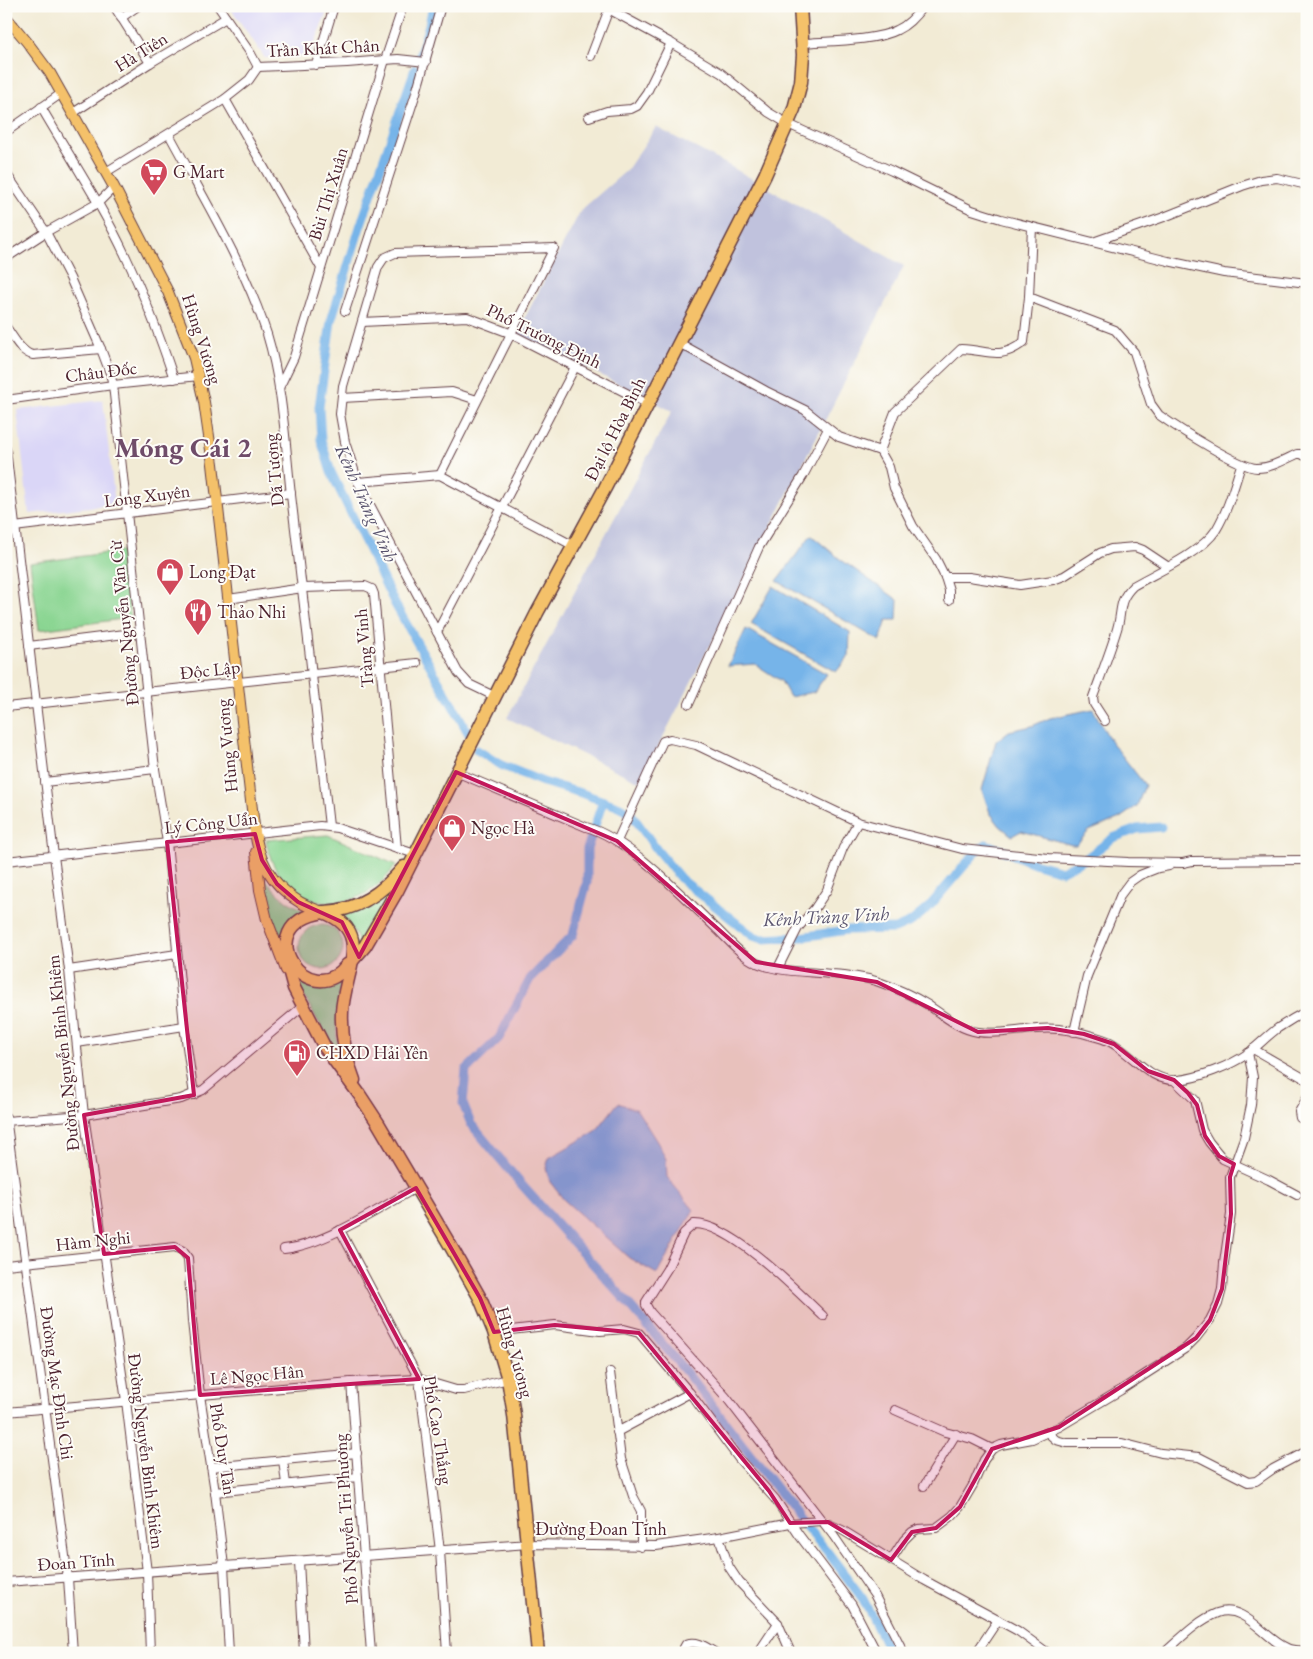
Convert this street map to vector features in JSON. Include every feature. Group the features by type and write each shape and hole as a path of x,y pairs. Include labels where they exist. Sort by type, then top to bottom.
{"highway":[{"name":"Đại lộ Hòa Bình","path":"415,854 537,613 648,404 765,175 794,109 801,82 803,42 800,6"},
{"path":"359,1094 328,1051 294,988 290,976 287,942 295,924 303,918 323,912 334,912 371,898 390,883 415,854"},
{"path":"344,999 365,946 397,891 415,854"},
{"path":"323,912 342,922 349,930 353,940 342,1020 343,1044 359,1094"},
{"path":"289,959 300,973 322,980 333,977 365,946"},
{"name":"Hùng Vương","path":"359,1094 480,1298 494,1332 508,1379 519,1454 538,1653"}],"main road":[{"name":"Hùng Vương","path":"6,17 38,57 62,93 106,172 168,292 186,334 199,376 218,503 255,834"},
{"path":"255,834 262,860 277,884 298,902 323,912"},
{"path":"255,834 257,872 270,931 294,988"},
{"path":"270,931 289,959"}],"street":[{"path":"114,6 150,63"},
{"path":"121,18 138,6"},
{"path":"218,6 258,67"},
{"path":"316,65 334,6"},
{"name":"Bùi Thị Xuân","path":"279,388 294,357 403,6"},
{"path":"345,311 426,62 441,6"},
{"path":"803,42 844,40 888,34 902,28 923,6"},
{"path":"591,56 606,8 671,43 721,73 768,112 788,124 972,210 1139,255 1224,272 1307,283"},
{"name":"Hà Tiên","path":"73,113 150,63 226,18"},
{"path":"589,117 607,111 631,109 638,106 671,43"},
{"name":"Trần Khát Chân","path":"106,172 225,99 249,80 258,67 398,59 426,62"},
{"path":"6,132 62,93"},
{"path":"225,99 321,268"},
{"path":"41,107 98,203 126,257 158,333 174,379"},
{"name":"Dã Tượng","path":"169,134 246,281 266,334 279,388 329,826"},
{"name":"Đường Nguyễn Văn Cừ","path":"6,173 46,232 70,278 101,349 113,385 155,769 167,842 184,1026 194,1095"},
{"path":"1092,242 1164,218 1261,180 1277,178 1307,184"},
{"path":"6,258 46,232 98,203 114,187"},
{"path":"880,452 895,412 961,349 1004,354 1024,342 1029,297 1032,227"},
{"path":"440,475 554,248 395,253 384,258 378,267 343,386 340,414 345,442 358,482 458,672 469,684 496,697"},
{"path":"1029,297 1115,330 1134,352 1151,404 1159,415 1241,465 1257,468 1273,465 1297,454 1307,457"},
{"name":"Phố Trương Định","path":"362,322 468,317 510,334 648,404"},
{"path":"6,327 28,354 101,349"},
{"path":"679,343 766,391 805,410 839,438 880,452 889,467 894,488 913,526 946,577 949,600"},
{"path":"437,632 575,367"},
{"name":"Châu Đốc","path":"6,400 113,385 199,376"},
{"path":"342,398 452,392 477,400"},
{"path":"689,704 759,547 803,476 828,429"},
{"name":"Đường Nguyễn Bỉnh Khiêm","path":"6,449 54,856 70,970 84,1115 126,1401 147,1572 150,1653"},
{"path":"1105,720 1094,704 1093,697 1118,627 1122,601 1126,593 1133,586 1194,551 1209,538 1216,530 1230,503 1241,465"},
{"path":"358,482 440,475 574,546"},
{"name":"Long Xuyên","path":"6,528 291,493"},
{"path":"946,577 969,577 1020,585 1053,580 1064,576 1111,548 1135,547 1144,550 1167,566"},
{"name":"Tràng Vinh","path":"228,599 303,588 365,586 372,589 398,848"},
{"path":"29,646 141,632"},
{"name":"Độc Lập","path":"6,707 417,662"},
{"path":"617,841 664,741 670,739 696,746 858,822 962,849 1053,858 1183,863"},
{"path":"45,782 155,769"},
{"path":"456,772 597,830 617,841 672,887 749,959 766,966 850,976 877,982 904,992 956,1024 978,1032 997,1033 1043,1028 1096,1036 1114,1044 1148,1071 1174,1080 1188,1078 1232,1063 1279,1027 1307,1011"},
{"path":"778,968 798,928 816,908 827,890 843,848 858,822"},
{"name":"Lý Công Uẩn","path":"6,861 167,842 329,826 415,854"},
{"path":"1074,1032 1087,976 1121,894 1130,882 1140,875 1158,868 1192,861 1307,860"},
{"path":"70,970 177,954"},
{"path":"6,1121 84,1115 181,1099 194,1095 204,1090 303,1006"},
{"path":"76,1043 184,1026"},
{"path":"1250,1051 1307,1080"},
{"path":"891,1560 904,1540 912,1532 918,1529 936,1528 952,1516 960,1507 988,1453 992,1449 1048,1433 1121,1390 1186,1348 1210,1320 1218,1304 1222,1289 1231,1214 1230,1177 1244,1138 1251,1105 1253,1077 1250,1051"},
{"path":"1174,1080 1194,1100 1202,1130 1223,1159 1297,1195"},
{"path":"1307,1098 1299,1112 1300,1118 1307,1121"},
{"name":"Đường Mạc Đĩnh Chi","path":"6,1117 68,1578 73,1653"},
{"path":"284,1249 311,1243 340,1230 416,1188"},
{"path":"823,1316 785,1279 746,1246 717,1230 700,1224 694,1224 684,1233 667,1269 646,1302 650,1312 726,1397 875,1596 904,1653"},
{"name":"Phố Cao Thắng","path":"340,1230 419,1379 440,1551 447,1653"},
{"name":"Hàm Nghi","path":"6,1265 175,1247 183,1251"},
{"name":"Phố Duy Tân","path":"183,1251 188,1258 192,1321 200,1394 224,1566 229,1653"},
{"path":"494,1332 555,1325 600,1331 624,1329 639,1333 690,1393 739,1459 769,1491 794,1523 852,1605 877,1653"},
{"path":"610,1372 623,1469 641,1511 641,1547"},
{"name":"Lê Ngọc Hân","path":"6,1412 46,1407 352,1382 419,1379 456,1390 464,1390 508,1379"},
{"name":"Phố Nguyễn Tri Phương","path":"352,1382 371,1653"},
{"path":"617,1432 690,1393"},
{"path":"895,1410 938,1429 972,1439 992,1449"},
{"path":"1048,1433 1056,1440 1067,1443 1122,1444 1161,1453 1199,1456 1248,1482 1256,1481 1305,1452"},
{"path":"924,1486 956,1434"},
{"path":"211,1467 356,1453"},
{"path":"283,1460 286,1484"},
{"path":"215,1492 358,1477"},
{"path":"819,1521 842,1530 998,1620 1048,1653"},
{"name":"Đường Đoan Tĩnh","path":"147,1572 528,1544 656,1546 794,1523 819,1521"},
{"path":"719,1537 729,1567 758,1603 778,1623 791,1653"},
{"path":"299,1561 304,1653"},
{"name":"Đoan Tĩnh","path":"6,1582 147,1572"},
{"path":"1164,1653 1201,1622 1216,1613 1230,1611 1244,1616 1288,1651 1307,1651"},
{"path":"976,1653 998,1620"},
{"path":"758,1653 778,1623"},
{"path":"681,1653 686,1644 693,1642 702,1644 716,1653"}],"highlighted area":[{"path":"456,772 617,841 756,962 877,982 978,1032 1048,1028 1084,1034 1114,1044 1148,1071 1174,1080 1188,1093 1197,1105 1205,1136 1219,1156 1234,1164 1230,1177 1231,1214 1222,1289 1210,1320 1196,1338 1059,1427 992,1449 960,1507 936,1528 912,1532 891,1560 828,1522 790,1523 769,1491 639,1333 555,1325 494,1332 480,1298 416,1188 340,1230 419,1379 200,1395 188,1258 175,1247 104,1254 84,1115 194,1095 167,842 255,834 262,860 277,884 298,902 342,922 359,957"}],"shaded area":[{"path":"229,6 329,6 310,56 265,58"},
{"path":"656,127 728,165 904,266 640,782 507,718 672,411 517,333 581,210 627,170"},
{"path":"103,400 115,504 29,514 17,410"}],"green space":[{"path":"122,551 130,618 39,630 30,563"},
{"path":"328,835 396,865 379,884 360,896 340,902 320,902 302,896 286,883 273,864 266,840"},
{"path":"264,877 281,896 304,913 288,928 281,942 271,919"},
{"path":"393,887 360,946 356,935 343,916 344,914 370,905"},
{"path":"321,925 333,929 339,935 343,947 339,959 333,965 321,969 309,965 303,959 299,947 303,935 309,929"},
{"path":"341,981 336,1020 340,1056 338,1057 296,982 311,985"}],"water":[{"path":"811,535 840,559 898,600 897,620 887,620 880,641 777,581"},
{"path":"773,586 850,632 849,656 836,672 751,624"},
{"path":"746,629 827,674 814,692 790,697 781,681 755,664 728,666"},
{"path":"1093,709 1110,740 1145,785 1137,806 1120,818 1089,831 1076,845 1021,831 1012,836 1000,826 990,813 982,790 996,741 1009,731 1032,726 1050,718"},
{"path":"618,1103 637,1110 666,1159 667,1177 694,1210 657,1274 629,1258 564,1200 550,1182 546,1168 549,1158 596,1131"}],"waterway":[{"name":"Kênh Tràng Vinh","path":"420,54 433,6"},
{"name":"Kênh Tràng Vinh","path":"415,69 360,227 331,321 319,407 321,440 331,472 395,604 469,734"},
{"name":"Kênh Tràng Vinh","path":"477,750 501,765 543,782 620,807 632,815 681,879 753,936 763,939 801,937 847,930 895,929 911,922 928,908 977,851 986,844 1037,864 1062,871 1085,859 1113,838 1137,829 1161,827"},
{"path":"603,801 587,849 587,882 573,935 530,979 499,1038 466,1070 463,1104 471,1124 521,1184 628,1303 686,1372 826,1550 863,1599 890,1653"}],"place":[{"name":"G Mart","path":"154,196"},
{"name":"Long Đạt","path":"170,596"},
{"name":"Thảo Nhi","path":"198,636"},
{"name":"Ngọc Hà","path":"452,852"},
{"name":"CHXD Hải Yên","path":"297,1077"}],"district":[{"name":"Móng Cái 2","path":"183,447"}]}
